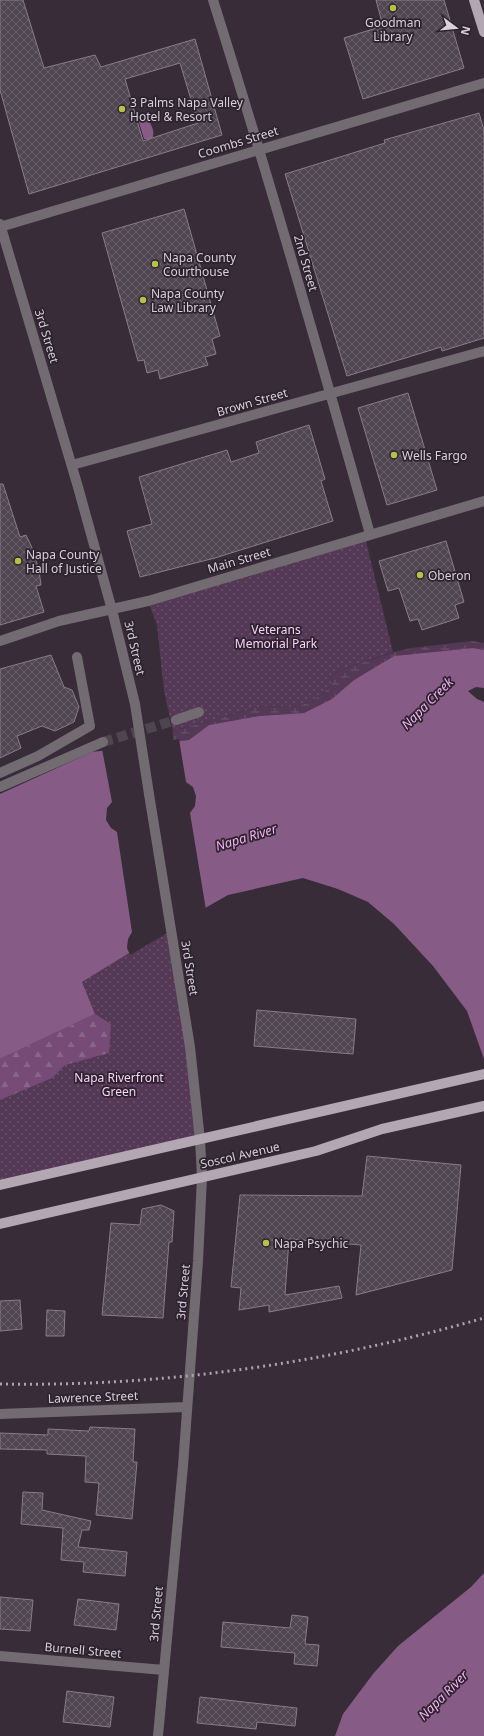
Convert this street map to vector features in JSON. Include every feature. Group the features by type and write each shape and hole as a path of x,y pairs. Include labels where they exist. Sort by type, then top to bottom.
{"main road":[{"path":"474,0 484,32"},
{"name":"Soscol Avenue","path":"0,1185 481,1074"},
{"name":"Soscol Avenue","path":"0,1224 316,1151 403,1124 484,1106"}],"street":[{"name":"2nd Street","path":"213,0 259,149 331,393 370,534"},
{"name":"Coombs Street","path":"0,226 484,83"},
{"name":"3rd Street","path":"0,226 72,465 112,610 135,704 190,1047 200,1140 202,1177 198,1261 186,1407 183,1466 158,1736"},
{"name":"Brown Street","path":"72,465 484,351"},
{"name":"Main Street","path":"0,641 59,621 112,610 484,501"},
{"path":"0,773 38,756 90,726 77,657"},
{"path":"176,720 199,712"},
{"path":"0,787 103,742"},
{"name":"Lawrence Street","path":"0,1414 186,1407"},
{"name":"Burnell Street","path":"0,1656 164,1670"}],"green space":[{"name":"Veterans Memorial Park","path":"365,537 393,652 337,671 323,694 308,703 294,707 262,706 173,731 164,691 157,625 148,601"},
{"path":"472,641 484,643 484,650 473,648 394,656 354,680 332,699 304,713 259,716 209,725 189,740 173,743 173,731 262,706 294,707 308,703 323,694 337,671 394,652 411,648"},
{"name":"Napa Riverfront Green","path":"170,928 200,1140 0,1185 0,1059 95,1014 82,982"},
{"path":"95,1014 111,1024 109,1053 65,1065 52,1078 0,1100 0,1059"}],"water":[{"path":"143,115 149,118 153,131 152,139 144,139 138,119"},
{"path":"473,648 484,650 484,688 476,687 468,691 477,699 484,702 484,1059 467,1011 433,966 394,924 368,902 338,889 303,878 228,895 170,928 82,982 95,1014 0,1059 0,794 92,752 189,740 209,725 259,716 304,713 332,699 354,680 394,656"},
{"name":"Napa River","path":"484,1573 484,1736 335,1736 343,1714 373,1674 398,1646 471,1587"}],"pier":[{"path":"179,739 186,782 193,787 196,796 195,806 190,813 206,910 130,955 127,948 128,939 132,932 117,832 111,828 106,820 107,808 112,802 102,749"}],"building":[{"path":"0,0 23,0 44,68 95,55 101,67 195,39 222,135 29,194 0,90","holes":["180,63 198,123 143,141 125,79"]},
{"path":"376,0 444,0 464,68 363,99 344,38 383,26"},
{"path":"479,113 484,130 484,338 442,351 441,347 347,376 285,174 385,143 384,140"},
{"name":"Napa County Courthouse","path":"184,209 220,336 212,339 216,354 205,357 208,365 160,379 158,370 147,373 144,360 138,361 102,233"},
{"path":"408,393 437,490 387,505 358,408"},
{"path":"309,425 325,479 321,481 333,521 215,558 140,577 127,531 152,524 139,477 227,450 231,462 259,453 256,442"},
{"name":"Napa County Hall of Justice","path":"0,484 3,484 20,537 26,535 33,550 41,585 36,586 44,612 0,625"},
{"name":"Oberon","path":"446,541 464,602 455,605 459,618 422,630 418,619 410,621 399,588 388,591 379,561"},
{"path":"51,655 64,687 72,690 79,707 74,722 55,731 42,726 17,736 21,748 0,758 0,669"},
{"path":"257,1010 356,1019 353,1054 254,1046"},
{"path":"367,1156 461,1165 452,1270 356,1295 361,1245 289,1239 285,1295 339,1286 342,1298 269,1312 269,1305 239,1310 241,1288 231,1287 240,1195 362,1196"},
{"path":"161,1205 174,1211 172,1242 169,1242 163,1318 102,1315 111,1223 140,1225 142,1209"},
{"path":"20,1300 22,1329 0,1331 0,1301"},
{"path":"47,1310 65,1311 64,1336 46,1336"},
{"path":"90,1427 135,1429 133,1462 137,1462 132,1519 96,1515 99,1483 85,1482 86,1456 47,1454 47,1450 0,1449 0,1433 48,1435 48,1429 89,1431"},
{"path":"23,1492 43,1493 42,1510 91,1521 89,1530 82,1530 78,1547 127,1552 125,1576 83,1572 84,1562 61,1560 63,1528 21,1524"},
{"path":"0,1597 33,1600 30,1631 0,1629"},
{"path":"78,1599 119,1604 116,1630 74,1625"},
{"path":"292,1615 308,1617 305,1644 319,1645 317,1666 294,1664 295,1653 221,1647 223,1622 290,1628"},
{"path":"67,1691 114,1697 110,1727 63,1722"},
{"path":"200,1697 297,1708 295,1726 257,1722 256,1729 197,1723"}],"tunnel":[{"path":"103,742 176,720"}],"railway":[{"path":"0,1384 61,1384 123,1381 245,1369 365,1348 484,1318"}],"place":[{"name":"Goodman Library","path":"393,8"},
{"name":"3 Palms Napa Valley Hotel & Resort","path":"122,109"},
{"name":"Napa County Courthouse","path":"155,264"},
{"name":"Napa County Law Library","path":"143,300"},
{"name":"Wells Fargo","path":"394,455"},
{"name":"Napa County Hall of Justice","path":"18,561"},
{"name":"Oberon","path":"420,575"},
{"name":"Napa Psychic","path":"266,1243"}],"water label":[{"name":"Napa Creek","path":"427,703"}]}
